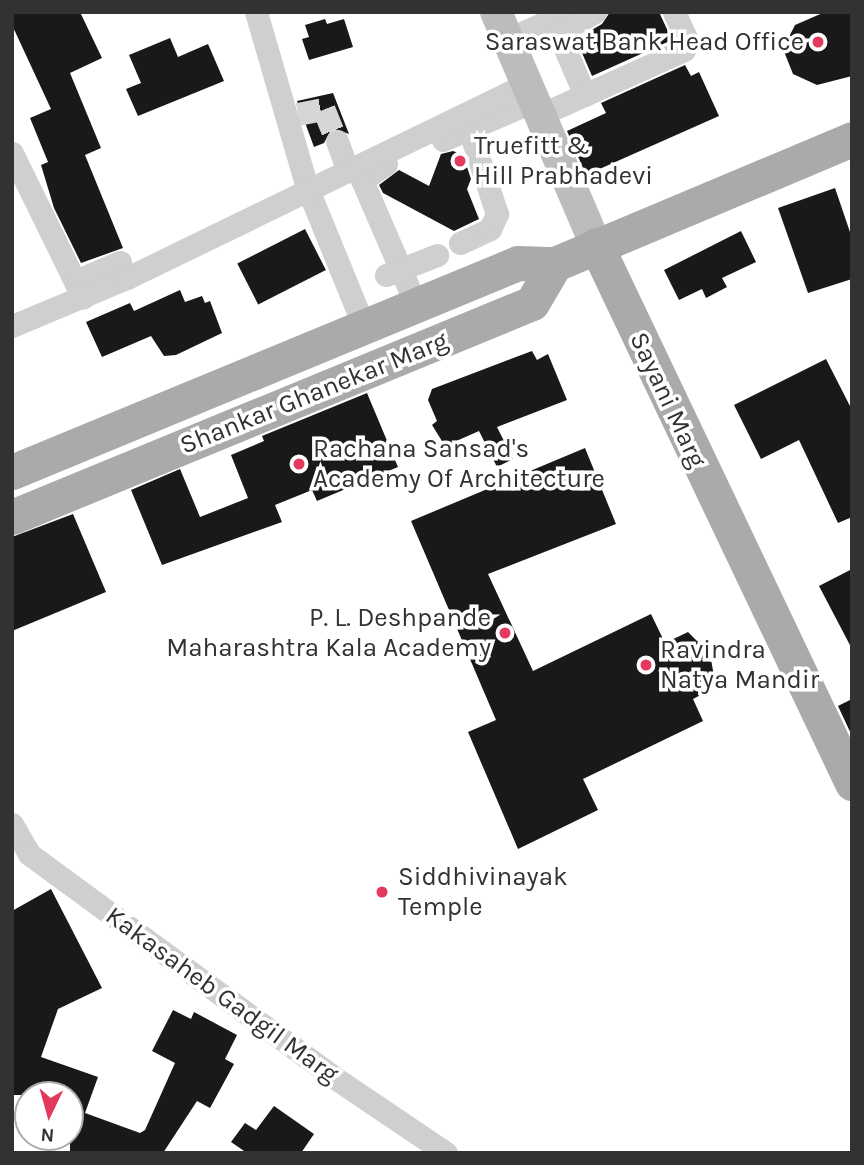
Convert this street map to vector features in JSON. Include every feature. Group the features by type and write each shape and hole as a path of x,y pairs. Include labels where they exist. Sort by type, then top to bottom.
{"main road":[{"name":"Sayani Marg","path":"502,26 596,245 852,783"},
{"path":"12,472 365,329 518,263 555,264 852,139"},
{"name":"Shankar Ghanekar Marg","path":"12,517 532,303 555,264"}],"street":[{"path":"256,12 291,117 307,187 365,329"},
{"path":"502,26 569,12"},
{"path":"585,95 558,33 595,12"},
{"path":"12,326 122,266 347,169 533,100 585,95 684,50 688,42 674,12"},
{"path":"410,310 390,270 362,180 365,173 533,100"},
{"path":"460,243 490,229 497,214 469,128"},
{"path":"337,141 347,169"},
{"path":"12,153 79,290"},
{"path":"390,270 437,255"},
{"name":"Kakasaheb Gadgil Marg","path":"12,824 21,860 437,1151"}],"building":[{"path":"12,12 80,12 102,58 70,73 101,148 85,155 123,248 81,263 54,208 41,165 48,162 30,118 51,109 12,25"},
{"path":"610,12 659,12 672,40 592,76 576,39 602,24"},
{"name":"Saraswat Bank Head Office","path":"825,12 852,12 852,76 817,85 793,74 783,49 795,25"},
{"path":"325,19 327,24 344,19 353,47 309,60 302,39 309,37 305,25"},
{"path":"170,38 178,57 208,44 224,81 138,116 126,89 141,83 129,55"},
{"path":"685,65 691,76 699,72 719,116 586,175 567,131 606,113 601,103"},
{"path":"333,93 349,134 332,128 324,143 314,147 297,101"},
{"path":"453,151 463,155 471,179 467,189 479,219 454,231 383,193 379,185 399,170 429,186 441,154"},
{"path":"835,188 852,238 852,279 808,293 778,208"},
{"path":"305,229 326,270 258,304 237,264"},
{"path":"741,231 756,262 722,278 727,287 706,298 702,289 679,300 664,270"},
{"path":"180,290 185,302 202,296 205,303 210,301 222,333 176,355 164,356 151,336 102,357 86,322 130,303 134,311"},
{"path":"532,351 537,360 548,354 567,400 497,427 513,459 497,467 479,431 445,446 432,425 437,421 428,400 432,389"},
{"path":"826,359 852,410 852,517 838,523 799,440 761,459 734,405"},
{"name":"Rachana Sansad's Academy Of Architecture","path":"367,393 398,467 317,501 312,490 275,505 282,522 162,565 131,490 180,469 200,517 248,498 231,455 264,441 262,436"},
{"path":"585,448 616,524 488,574 533,671 651,614 665,643 688,632 710,654 716,687 693,699 703,721 583,779 598,810 518,849 468,732 496,720 411,521"},
{"path":"73,514 106,592 12,631 12,537"},
{"path":"852,569 852,649 819,586"},
{"path":"852,699 852,736 838,706"},
{"path":"51,889 102,988 58,1009 41,1057 98,1077 85,1113 140,1133 145,1130 175,1063 152,1051 173,1010 191,1019 194,1012 237,1035 225,1059 234,1064 210,1108 197,1101 163,1153 70,1153 84,1151 84,1081 14,1081 12,1095 12,911"},
{"path":"274,1106 314,1134 301,1153 247,1153 231,1142 245,1123 256,1130"}],"tunnel":[{"path":"298,114 324,109 337,141"}],"place":[{"name":"Saraswat Bank Head Office","path":"818,42"},
{"name":"Truefitt & Hill Prabhadevi","path":"460,161"},
{"name":"Rachana Sansad's Academy Of Architecture","path":"299,464"},
{"name":"P. L. Deshpande Maharashtra Kala Academy","path":"505,633"},
{"name":"Ravindra Natya Mandir","path":"646,665"},
{"name":"Siddhivinayak Temple","path":"382,892"}]}
